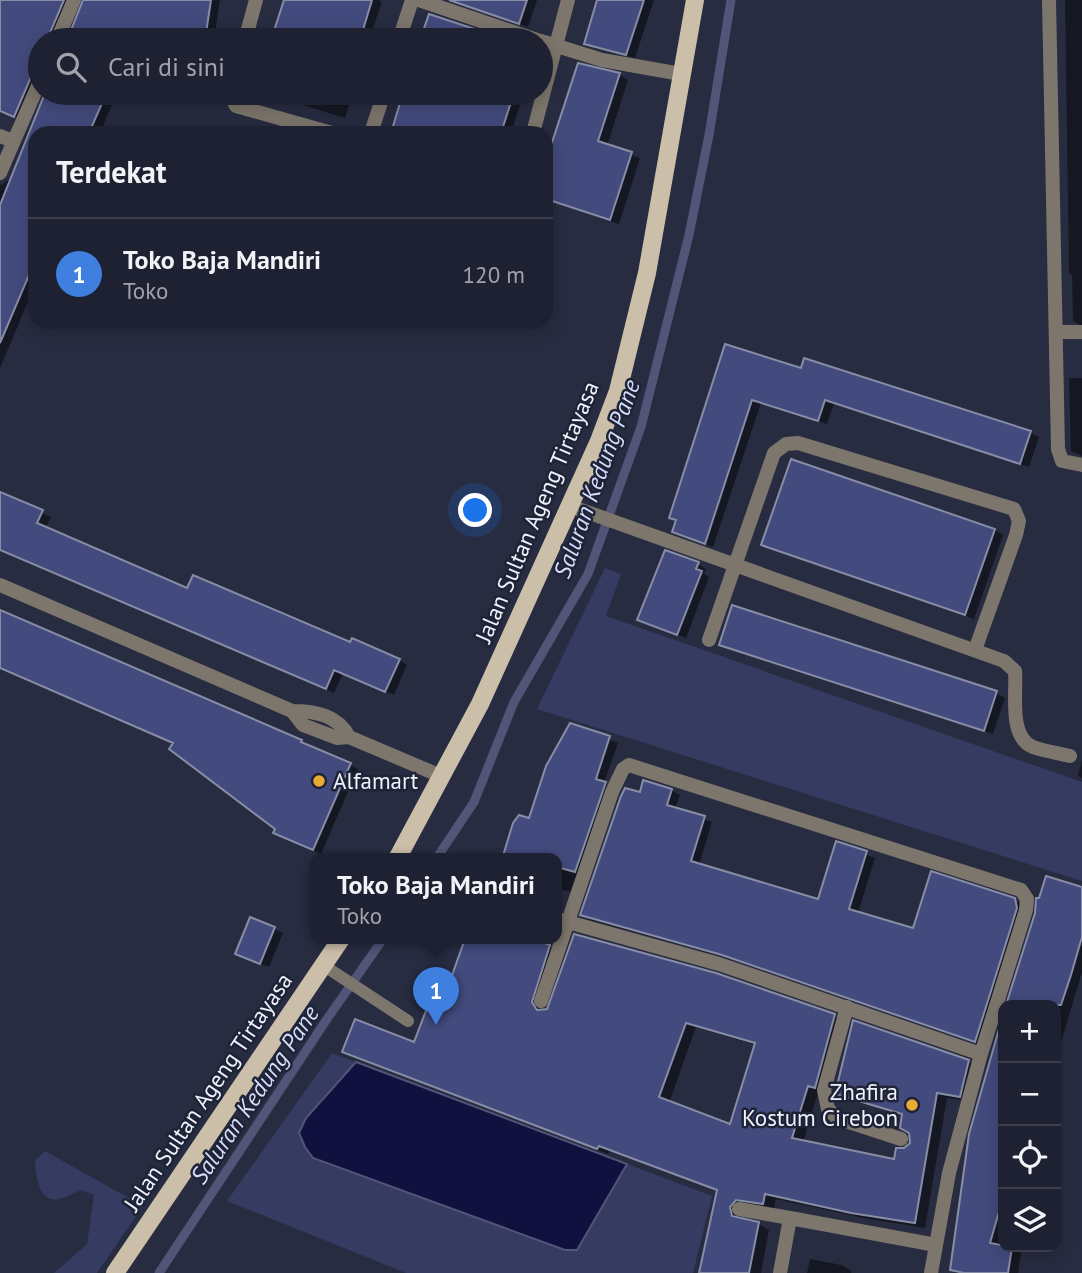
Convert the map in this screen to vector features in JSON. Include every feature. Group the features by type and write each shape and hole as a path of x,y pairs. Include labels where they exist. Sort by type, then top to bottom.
{"main road":[{"name":"Jalan Sultan Ageng Tirtayasa","path":"400,853 480,704 599,441 627,362 647,272 695,0"},
{"name":"Jalan Sultan Ageng Tirtayasa","path":"116,1273 329,969 339,944"}],"street":[{"path":"62,28 74,0"},
{"path":"248,28 256,0"},
{"path":"403,28 412,0"},
{"path":"419,0 501,28"},
{"path":"553,58 568,0"},
{"path":"1049,0 1058,449 1062,461 1082,465"},
{"path":"553,46 603,60 681,74"},
{"path":"0,173 7,138 28,102"},
{"path":"236,105 307,126"},
{"path":"373,126 380,105"},
{"path":"535,126 540,105"},
{"path":"1057,332 1082,332"},
{"path":"709,640 774,453 786,444 798,443 1014,509 1019,521 1016,535 975,650"},
{"path":"570,506 1004,661 1015,671 1016,726 1021,737 1030,746 1070,756"},
{"path":"0,585 292,711 313,711 343,724 349,737 441,776"},
{"path":"562,917 612,792 623,769 629,765 1021,890 1027,898 1026,910 981,1054 949,1173 931,1273"},
{"path":"562,920 719,964 981,1054"},
{"path":"541,1001 555,944"},
{"path":"848,1007 824,1090 828,1109 837,1118 901,1139"},
{"path":"739,1209 936,1245"},
{"path":"780,1273 790,1218"}],"lane":[{"path":"329,969 408,1021"}],"shaded area":[{"path":"605,568 621,574 606,616 1082,782 1082,881 537,709"},
{"path":"332,1053 356,1062 306,1118 299,1133 578,1250 627,1164 712,1196 693,1273 406,1273 227,1201"},
{"path":"356,1062 627,1164 577,1250 565,1250 313,1158 299,1133 306,1118"},
{"path":"45,1151 143,1206 97,1273 54,1273 87,1244 94,1195 82,1190 60,1199 47,1197 40,1187 35,1160"}],"building":[{"path":"0,0 64,0 52,28 28,28 28,84 14,117 0,111"},
{"path":"83,0 211,0 207,28 72,28"},
{"path":"284,0 372,0 364,28 275,28"},
{"path":"449,0 527,0 519,24"},
{"path":"597,0 644,0 626,55 584,44"},
{"path":"429,14 472,28 424,28"},
{"path":"578,63 620,73 598,141 632,152 610,220 553,201 553,140"},
{"path":"40,105 101,105 92,126 32,126"},
{"path":"399,105 510,105 503,126 393,126"},
{"path":"28,135 28,277 0,343 0,205"},
{"path":"725,344 801,368 804,358 1031,431 1020,464 825,400 818,421 752,400 705,544 672,532 676,520 669,518"},
{"path":"791,459 995,529 965,615 761,545"},
{"path":"0,492 43,510 37,523 187,588 193,575 350,642 352,638 400,659 385,692 334,670 326,689 0,550"},
{"path":"665,550 699,562 696,569 702,571 677,635 637,620"},
{"path":"732,605 997,691 984,731 719,645"},
{"path":"0,610 351,763 313,850 273,833 275,829 169,749 173,743 0,668"},
{"path":"570,723 610,736 596,779 606,782 575,872 562,868 562,853 504,853 513,823 519,815 529,818 546,766"},
{"path":"643,780 672,789 667,805 705,816 691,861 818,899 836,841 867,851 849,909 913,928 931,871 1015,898 1017,908 975,1042 722,955 580,915 621,796 625,788 640,792"},
{"path":"1046,876 1082,887 1082,937 1061,1005 1061,1000 1008,1000 1035,913 1036,898 1039,898"},
{"path":"250,917 275,927 260,964 235,954"},
{"path":"574,934 716,973 835,1014 815,1088 808,1086 792,1138 894,1159 896,1148 904,1148 910,1143 909,1133 900,1128 902,1114 835,1094 853,1020 969,1060 960,1097 937,1093 915,1223 851,1213 765,1194 763,1204 736,1200 730,1207 732,1216 759,1222 749,1273 699,1273 717,1190 599,1146 597,1149 342,1052 355,1019 414,1042 440,974 451,978 463,944 550,945 532,1002 537,1010 547,1009","holes":["686,1023 755,1043 730,1124 659,1097"]},
{"path":"998,1032 998,1215 990,1243 998,1244 998,1252 1011,1252 1008,1273 964,1273 950,1270 969,1134"}],"waterway":[{"name":"Saluran Kedung Pane","path":"440,853 474,802 514,702 588,574 641,427 689,235 731,0"},
{"name":"Saluran Kedung Pane","path":"159,1273 380,944"}],"place":[{"name":"Alfamart","path":"319,781"},
{"name":"Toko Baja Mandiri","path":"436,1025"},
{"name":"Zhafira Kostum Cirebon","path":"912,1105"}]}
